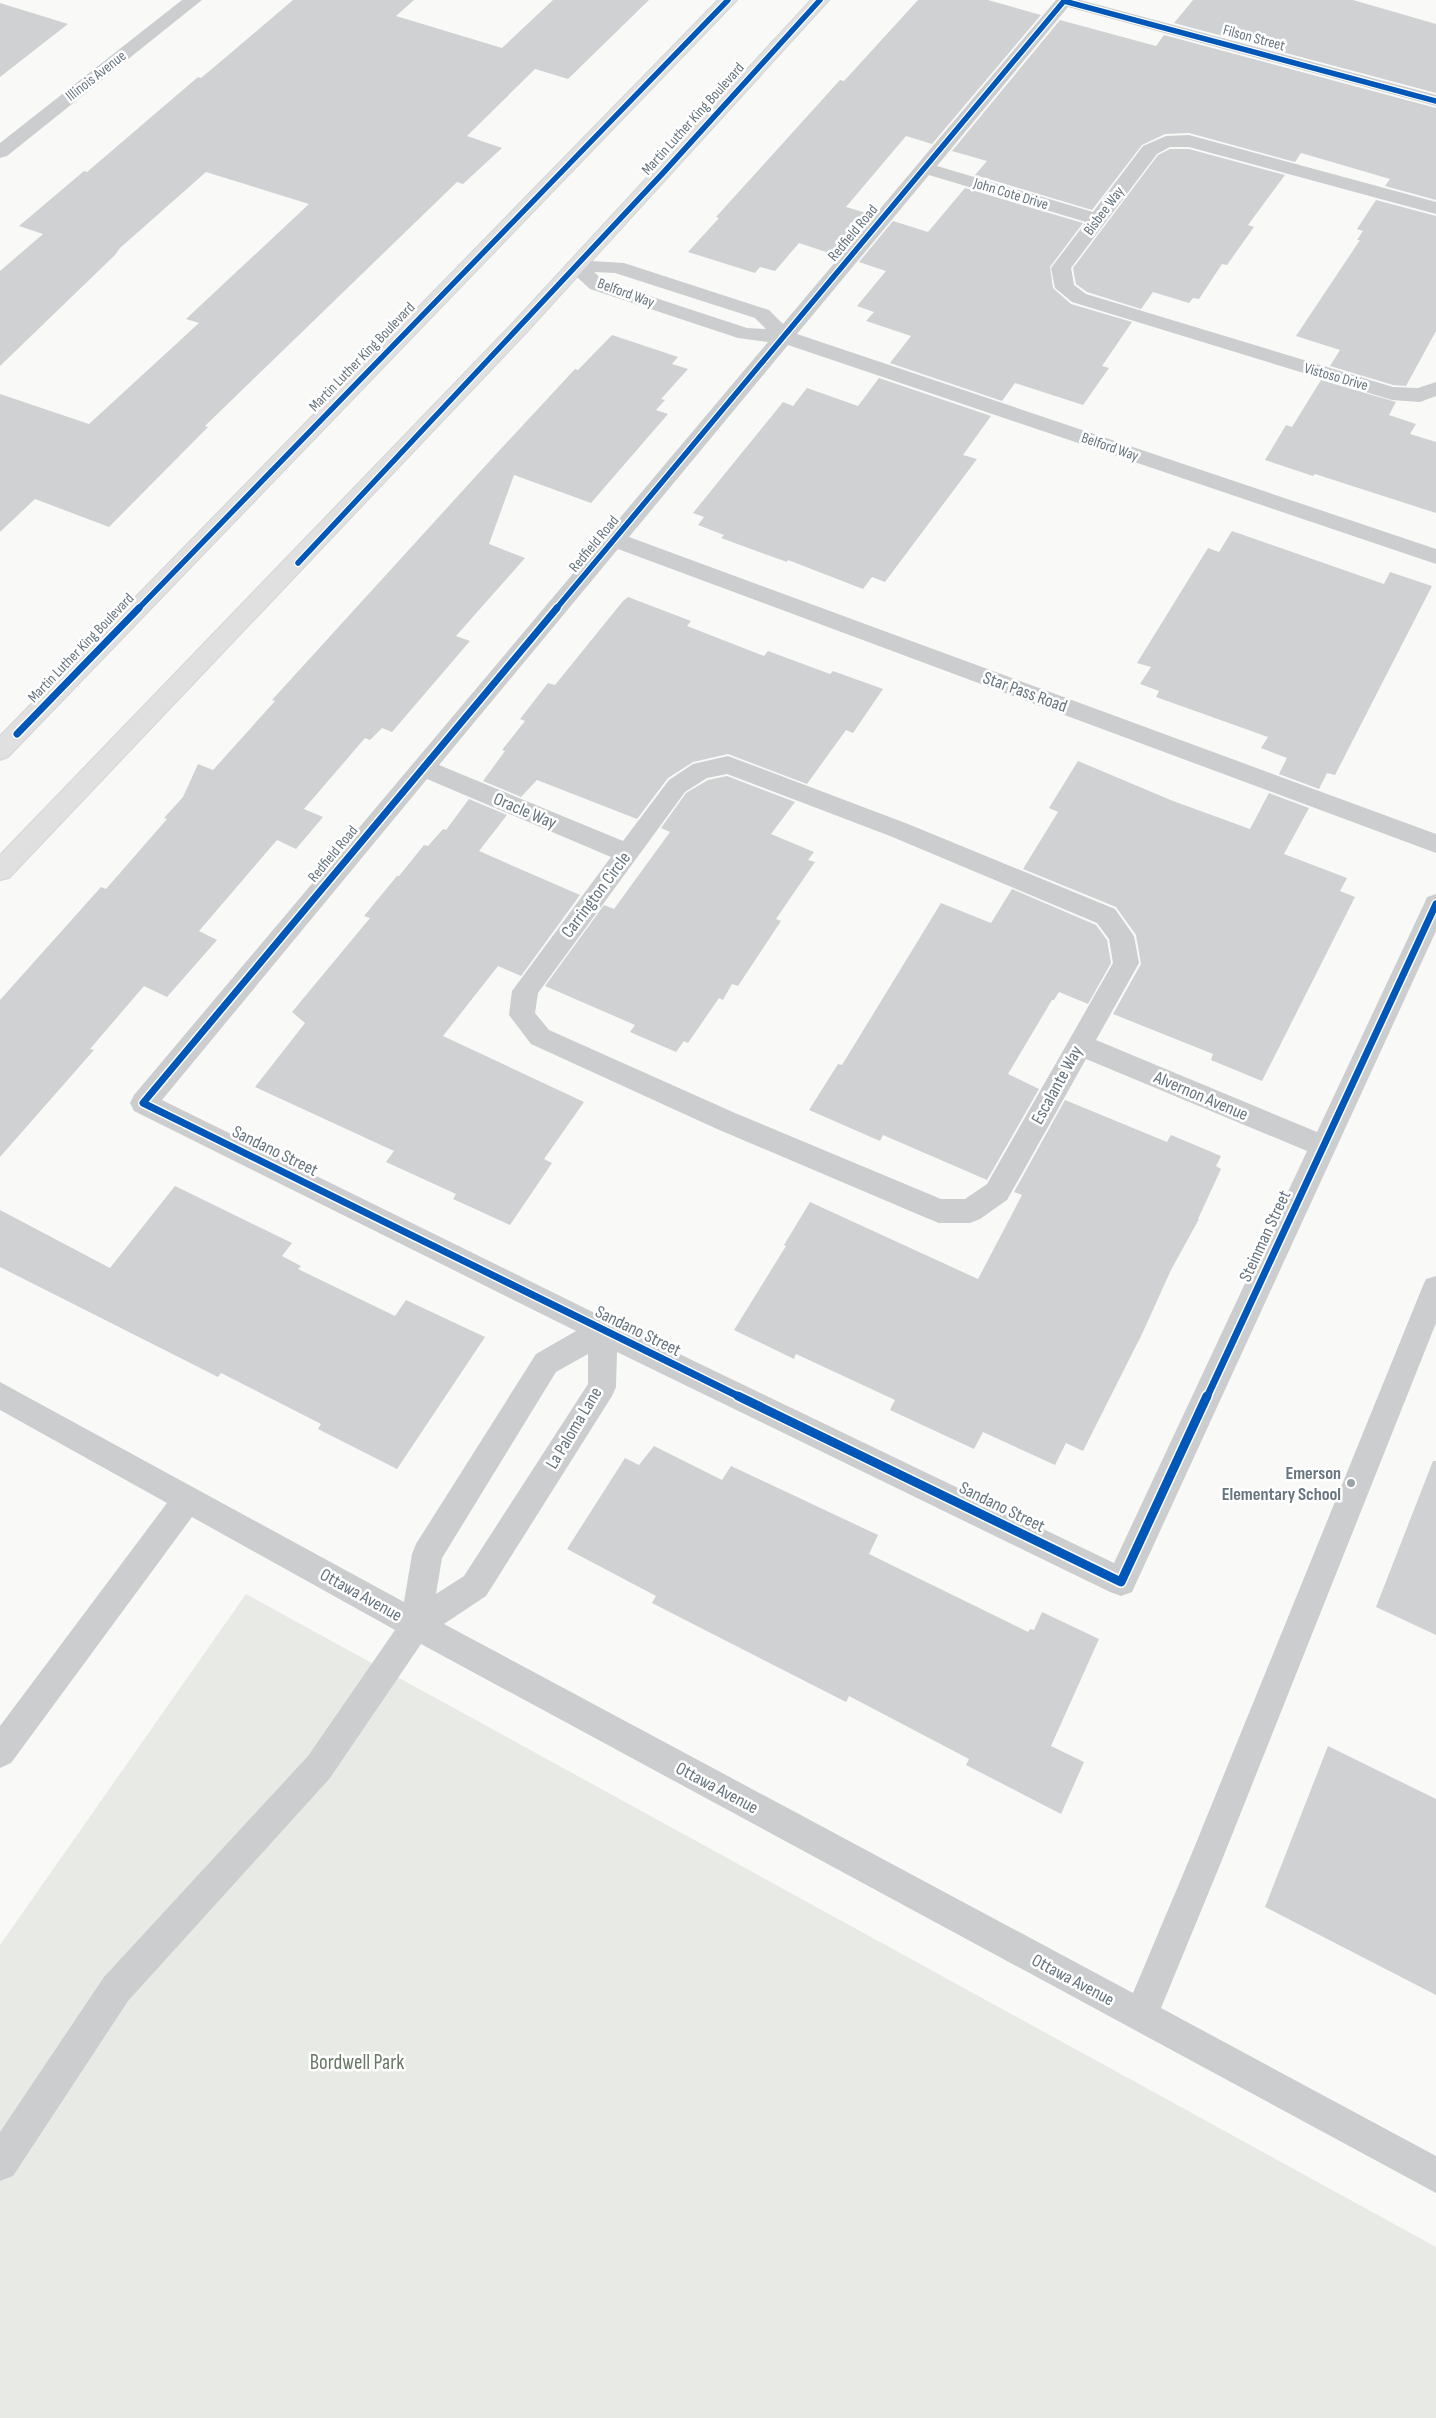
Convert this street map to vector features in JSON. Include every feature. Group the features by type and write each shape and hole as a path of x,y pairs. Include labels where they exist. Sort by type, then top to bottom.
{"main road":[{"name":"Martin Luther King Boulevard","path":"0,751 728,0"},
{"name":"Martin Luther King Boulevard","path":"0,871 298,562 575,266 820,0"}],"street":[{"name":"Illinois Avenue","path":"0,152 193,0"},
{"name":"Filson Street","path":"1064,1 1436,102"},
{"name":"Redfield Road","path":"143,1103 1064,1"},
{"name":"Bisbee Way","path":"1236,347 1079,298 1065,288 1061,268 1150,150 1166,142 1189,140 1436,208"},
{"name":"John Cote Drive","path":"925,168 1098,220"},
{"name":"Belford Way","path":"575,266 597,285 745,334 785,337 1436,557"},
{"name":"Vistoso Drive","path":"1236,347 1392,393 1420,395 1436,388"},
{"name":"Star Pass Road","path":"615,540 1436,844"},
{"name":"Carrington Circle","path":"726,1122 540,1037 522,1015 525,991 677,786 702,770 728,765 900,830"},
{"name":"Oracle Way","path":"423,768 627,853"},
{"name":"Escalante Way","path":"726,1122 939,1211 970,1211 997,1192 1126,963 1121,936 1106,916 900,830"},
{"name":"Steinman Street","path":"1121,1582 1436,904"},
{"name":"Alvernon Avenue","path":"1080,1045 1323,1146"},
{"name":"Sandano Street","path":"143,1103 603,1331 1121,1582"},
{"path":"1140,2016 1210,1850 1436,1288"},
{"name":"La Paloma Lane","path":"416,1625 475,1586 579,1423 602,1386 603,1331"},
{"path":"0,2163 116,1989 320,1767 416,1625 427,1554 546,1363 603,1331"},
{"name":"Ottawa Avenue","path":"0,1395 416,1625 1436,2175"},
{"path":"0,1752 188,1499"}],"green space":[{"name":"Bordwell Park","path":"246,1594 1436,2247 1436,2418 0,2418 0,1945"}],"building":[{"path":"293,0 414,0 396,16 502,48 553,0 649,0 568,79 535,69 467,136 502,148 463,184 457,182 205,426 208,427 109,527 35,499 0,532 0,394 89,424 199,323 186,319 309,204 206,172 120,248 0,366 0,271 43,234 19,226 84,171 87,172 198,77 201,78"},
{"path":"918,0 988,0 1041,15 932,144 906,136 846,207 873,215 838,256 799,243 775,271 760,267 755,273 688,252 719,218 716,217 840,80 844,81"},
{"path":"1193,0 1353,0 1436,24 1436,93 1174,23"},
{"path":"0,3 68,24 0,77"},
{"path":"1060,20 1156,46 1164,35 1436,108 1436,200 1385,186 1390,179 1301,153 1295,162 1189,133 1165,134 1142,145 1092,210 975,175 987,161 952,151"},
{"path":"1170,149 1189,149 1285,175 1248,225 1254,227 1227,265 1222,264 1199,299 1193,298 1189,303 1153,292 1141,309 1087,292 1076,284 1073,268 1158,155"},
{"path":"965,188 1083,223 1050,267 1053,288 1071,304 1132,322 1102,366 1109,368 1083,405 1015,383 1002,401 890,363 911,336 866,321 874,312 857,306 886,271 859,262 893,221 928,232"},
{"path":"1376,200 1436,216 1436,331 1406,386 1393,385 1330,366 1340,350 1296,336 1360,240 1357,240 1363,231 1357,229"},
{"path":"612,335 678,357 672,364 688,369 661,399 665,400 656,410 668,414 591,503 514,475 489,544 525,558 456,636 470,641 392,732 382,728 370,740 365,738 304,809 323,817 296,849 277,840 199,931 217,940 167,997 144,986 90,1049 94,1050 0,1157 0,1000 101,887 106,889 167,819 164,818 183,797 198,764 213,770 275,701 272,700 497,453 575,369 578,370"},
{"path":"879,378 991,416 963,455 977,459 885,582 872,577 863,589 788,560 787,562 721,538 724,535 698,525 704,517 693,513 783,402 793,406 807,388 858,406"},
{"path":"1321,380 1396,402 1389,415 1416,424 1410,434 1436,442 1436,513 1265,460 1286,425 1292,427"},
{"path":"1232,531 1384,584 1390,572 1432,586 1335,775 1327,773 1319,789 1279,774 1287,758 1261,748 1268,737 1156,697 1159,691 1140,684 1151,667 1137,663 1208,548 1219,552"},
{"path":"628,597 691,621 687,626 764,656 768,651 830,674 833,671 883,689 853,733 846,730 807,784 728,754 693,762 668,778 637,819 537,780 521,797 483,781 505,751 502,750 525,721 520,719 548,683 555,685"},
{"path":"1078,761 1173,801 1250,829 1269,793 1309,808 1284,854 1347,878 1340,891 1355,897 1262,1081 1211,1060 1213,1054 1113,1014 1141,964 1136,935 1116,907 1023,869 1058,812 1049,808"},
{"path":"727,776 795,802 771,834 814,852 808,860 815,862 776,919 781,921 738,986 732,984 723,1000 719,998 688,1043 684,1041 676,1052 630,1032 635,1025 545,986 604,905 614,909 670,832 661,828 686,793 708,780"},
{"path":"469,799 507,815 479,851 580,895 521,976 498,966 443,1036 584,1102 544,1159 552,1163 510,1225 453,1199 456,1194 386,1162 394,1151 255,1087 305,1023 292,1012 370,918 364,916 397,876 399,876 424,845 428,846 443,829 446,830"},
{"path":"1012,889 1096,925 1107,940 1111,963 1088,1004 1059,992 1054,1000 1052,1000 1008,1074 1039,1089 987,1180 883,1135 880,1141 809,1110 838,1064 842,1065 941,903 991,923"},
{"path":"1065,1100 1167,1142 1171,1135 1221,1156 1216,1166 1221,1169 1199,1219 1171,1270 1142,1334 1083,1451 1066,1443 1055,1465 983,1432 974,1449 890,1410 895,1400 796,1354 794,1359 734,1330 786,1246 784,1245 810,1202 978,1279 1022,1195 1014,1192"},
{"path":"175,1186 292,1243 282,1256 301,1266 298,1269 395,1316 406,1300 485,1337 397,1469 318,1429 321,1424 221,1373 218,1377 0,1267 0,1210 110,1268"},
{"path":"654,1446 722,1480 731,1466 878,1535 869,1554 1028,1632 1030,1629 1034,1630 1042,1612 1099,1639 1051,1746 1084,1762 1061,1814 966,1765 969,1759 849,1696 846,1702 652,1603 656,1596 567,1549 625,1458 639,1465"},
{"path":"1433,1461 1436,1461 1436,1635 1376,1607"},
{"path":"1328,1746 1436,1799 1436,1995 1265,1907"}],"cycle path":[{"path":"17,734 728,0"},
{"path":"298,563 663,173 820,0"},
{"path":"1436,101 1064,1 143,1103 603,1331 1121,1582 1436,904"}],"place":[{"name":"Emerson Elementary School","path":"1351,1483"}]}
